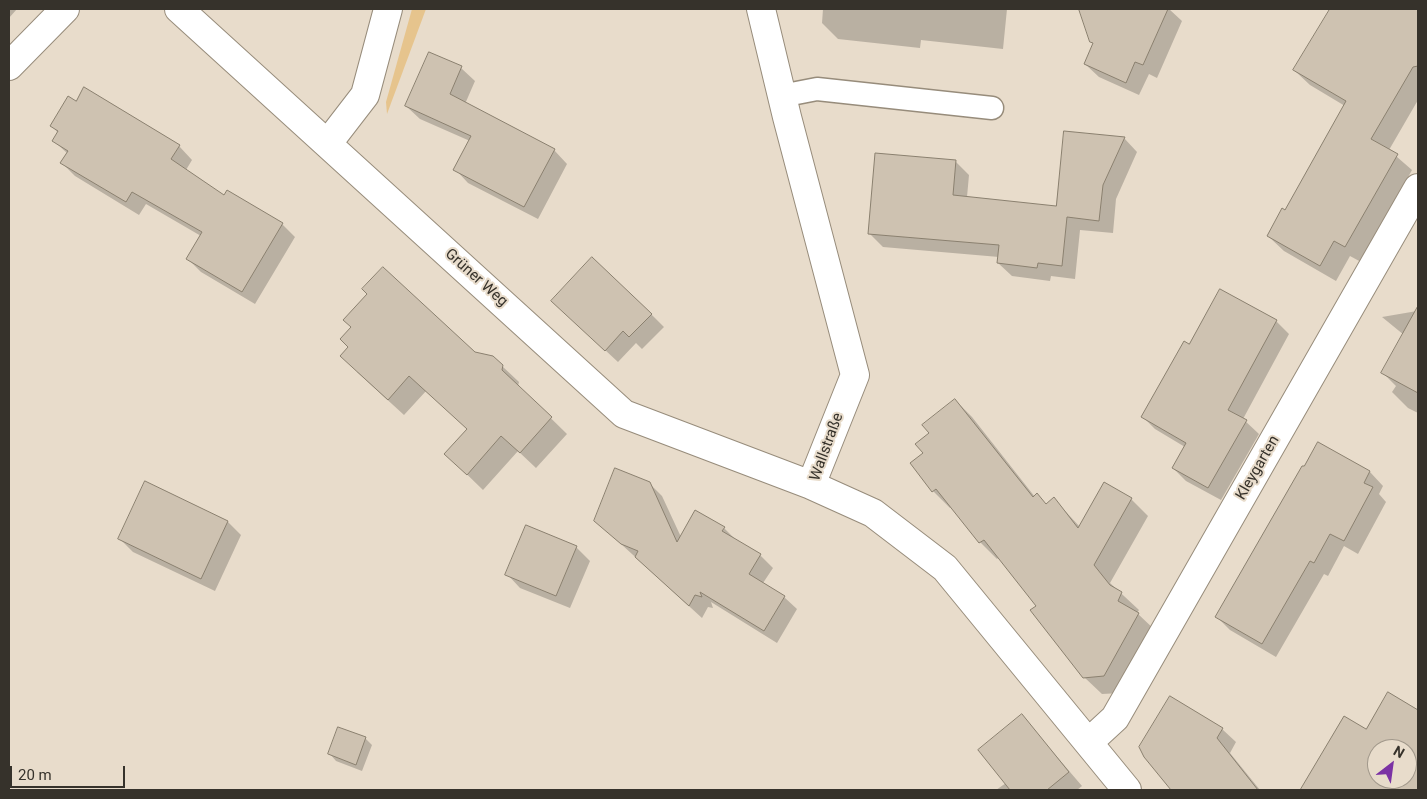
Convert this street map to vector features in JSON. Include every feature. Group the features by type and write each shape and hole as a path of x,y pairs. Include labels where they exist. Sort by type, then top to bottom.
{"street":[{"path":"9,66 65,9"},
{"name":"Grüner Weg","path":"179,9 624,414 811,485"},
{"path":"328,143 365,95 388,9"},
{"name":"Wallstraße","path":"761,9 781,96 855,375 811,485 873,513 945,568 1127,790"},
{"name":"Kleygarten","path":"1089,742 1114,718 1418,188"}],"lane":[{"path":"781,96 817,89 992,108"}],"shaded area":[{"path":"412,9 426,9 387,114 386,102"}],"building":[{"path":"1079,9 1168,9 1143,65 1135,62 1126,83 1084,64 1093,43 1090,42"},
{"path":"1330,9 1418,9 1418,66 1413,67 1371,139 1398,154 1345,247 1334,241 1320,266 1267,236 1282,208 1285,210 1346,101 1293,70"},
{"path":"429,52 462,66 450,94 555,149 524,207 453,170 471,136 405,106"},
{"path":"84,87 180,145 171,159 224,195 227,190 283,223 242,292 186,259 202,232 132,192 126,202 60,163 68,151 52,141 58,131 50,126 68,96 76,101"},
{"path":"1064,131 1125,137 1103,185 1099,221 1067,217 1062,266 1038,263 1037,268 997,263 999,245 868,234 875,153 956,160 953,195 1056,206"},
{"path":"592,257 652,314 629,337 623,331 605,351 551,301"},
{"path":"383,267 475,352 493,356 503,365 502,370 552,417 520,453 501,436 467,475 444,454 467,429 409,376 388,400 340,356 348,347 340,339 351,327 343,320 367,294 362,289"},
{"path":"1220,289 1277,320 1228,410 1247,420 1208,488 1172,468 1186,443 1141,417 1184,341 1189,344"},
{"path":"1418,306 1418,393 1381,373"},
{"path":"955,399 1033,497 1037,493 1046,504 1054,497 1078,528 1104,482 1132,498 1094,565 1110,585 1122,592 1118,601 1139,613 1104,676 1083,678 1030,610 1036,606 984,540 979,543 936,489 932,492 910,463 923,453 915,444 929,433 922,425"},
{"path":"1318,442 1370,471 1364,483 1373,487 1344,541 1330,534 1314,563 1310,561 1262,644 1215,617 1302,466 1304,466"},
{"path":"615,468 650,482 677,542 695,510 725,527 722,531 761,554 749,574 785,596 764,631 700,592 702,597 695,595 689,606 635,557 638,551 621,544 594,521"},
{"path":"145,481 228,521 201,579 118,539"},
{"path":"526,525 577,546 556,596 505,575"},
{"path":"1388,692 1418,710 1418,790 1300,790 1344,716 1366,729"},
{"path":"1170,696 1223,728 1217,738 1258,790 1171,790 1144,757 1139,747"},
{"path":"1022,714 1069,772 1047,790 1010,790 978,750"},
{"path":"338,727 366,737 356,765 328,754"}]}
